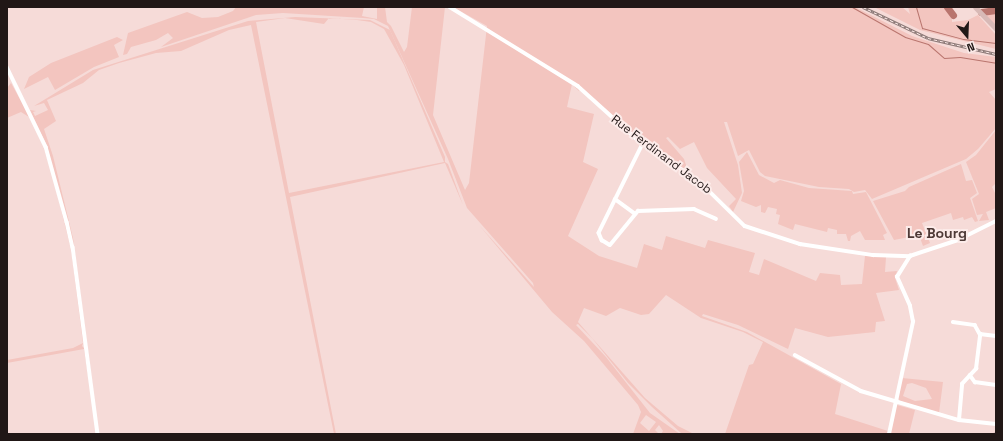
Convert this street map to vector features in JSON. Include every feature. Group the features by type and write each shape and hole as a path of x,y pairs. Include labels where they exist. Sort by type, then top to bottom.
{"main road":[{"path":"975,7 996,29"}],"street":[{"name":"Rue Ferdinand Jacob","path":"450,7 578,86 643,144 698,181 745,226 800,244 873,255 910,256 958,240 996,220"},
{"path":"7,67 11,78 46,147 67,222 98,434"},
{"path":"643,144 599,233 602,240 610,245 627,226 634,213 649,209 694,209 716,219"},
{"path":"615,199 634,213"},
{"path":"889,434 894,402 913,322 910,306 897,277 910,256"},
{"path":"953,322 976,325 980,334 976,369 962,384 958,420"},
{"path":"980,334 996,336"},
{"path":"795,355 848,385 894,402 958,420 996,424"},
{"path":"970,375 976,382 996,385"}],"shaded area":[{"path":"236,7 364,7 362,16 377,19 377,7 385,7 387,22 391,26 404,52 407,47 412,7 445,7 433,115 465,190 469,183 487,26 453,7 855,7 912,36 964,53 996,57 996,89 989,92 996,100 996,128 978,149 966,159 872,199 865,190 854,192 849,189 819,187 765,176 760,172 749,150 738,156 727,122 724,122 738,165 742,193 733,212 729,206 736,199 707,168 694,142 680,149 668,137 666,138 684,159 688,171 641,141 581,88 579,91 572,84 567,107 594,114 583,162 598,169 568,236 599,256 637,268 644,244 662,250 666,236 705,248 708,240 755,253 749,272 759,275 764,259 816,281 820,273 840,275 841,285 862,284 865,256 886,257 885,272 897,271 895,278 899,290 876,293 885,321 876,322 875,332 828,337 795,328 788,349 738,325 703,314 702,316 747,332 841,384 835,414 888,431 887,434 725,434 749,365 753,364 763,342 743,332 701,318 666,295 649,314 641,315 620,308 606,316 584,308 578,322 645,398 678,426 694,434 681,433 652,407 628,383 592,338 578,324 576,325 606,357 650,413 680,434 661,434 663,431 659,425 655,430 659,434 633,434 641,412 638,405 584,341 552,312 479,225 534,287 533,283 467,208 448,159 388,26 374,19 363,18 283,13 256,15 161,47 173,38 168,33 156,40 131,47 127,54 123,55 128,33 187,12 202,18 218,17 233,11","holes":["646,415 656,422 649,431 640,423"]},
{"path":"874,7 902,7 910,14 908,7 946,7 952,15 952,22 968,20 978,15 996,35 996,49 920,30"},
{"path":"996,9 996,26 982,13"},
{"path":"295,17 329,18 324,24 285,18 256,22 289,193 444,162 404,65 384,29 371,22 340,19 370,20 390,30 445,157 445,162 448,164 463,205 445,163 290,197 336,434 334,434 251,25 229,30 181,51 156,53 99,70 83,83 47,100 56,121 44,129 53,156 73,238 99,434 74,250 47,146 30,110 36,111 33,112 35,116 48,110 44,103 34,106 93,70 248,21"},
{"path":"117,37 123,40 114,45 119,57 94,67 55,90 48,77 24,89 29,77 51,63"},
{"path":"11,83 42,139 52,168 72,250 84,341 82,346 85,349 97,434 84,349 7,363 7,360 73,348 83,343 71,249 53,178 41,139 29,117 21,112 7,118 7,88"},
{"path":"996,130 996,183 992,187 996,195 996,208 986,212 989,220 979,221 983,214 977,215 972,199 979,194 966,162 976,155"},
{"path":"747,152 759,175 774,183 780,180 809,188 852,191 853,194 866,192 887,233 883,235 885,240 865,240 860,231 851,236 850,241 848,241 846,234 837,234 837,230 828,228 827,232 795,224 793,230 778,224 780,215 776,214 777,209 768,207 765,213 761,212 761,205 756,207 741,201 744,191 739,162"},
{"path":"961,164 966,181 972,180 977,193 970,198 978,221 975,222 972,217 964,220 963,217 953,220 951,213 922,223 930,243 923,246 919,235 894,240 873,201 905,191 909,187"},
{"path":"902,378 943,382 939,413 900,401 897,397","holes":["912,383 926,388 932,399 915,401 903,396 907,384"]},
{"path":"897,405 915,410 909,434 890,434 895,406"}],"waterway":[{"path":"852,7 905,37 928,44 944,58 960,57 996,63"},
{"path":"916,7 922,28 963,39 996,43"},
{"path":"947,7 953,15"},
{"path":"981,12 996,10"}],"railway":[{"path":"863,7 928,38 996,54"}],"district":[{"name":"Le Bourg","path":"937,233"}]}
